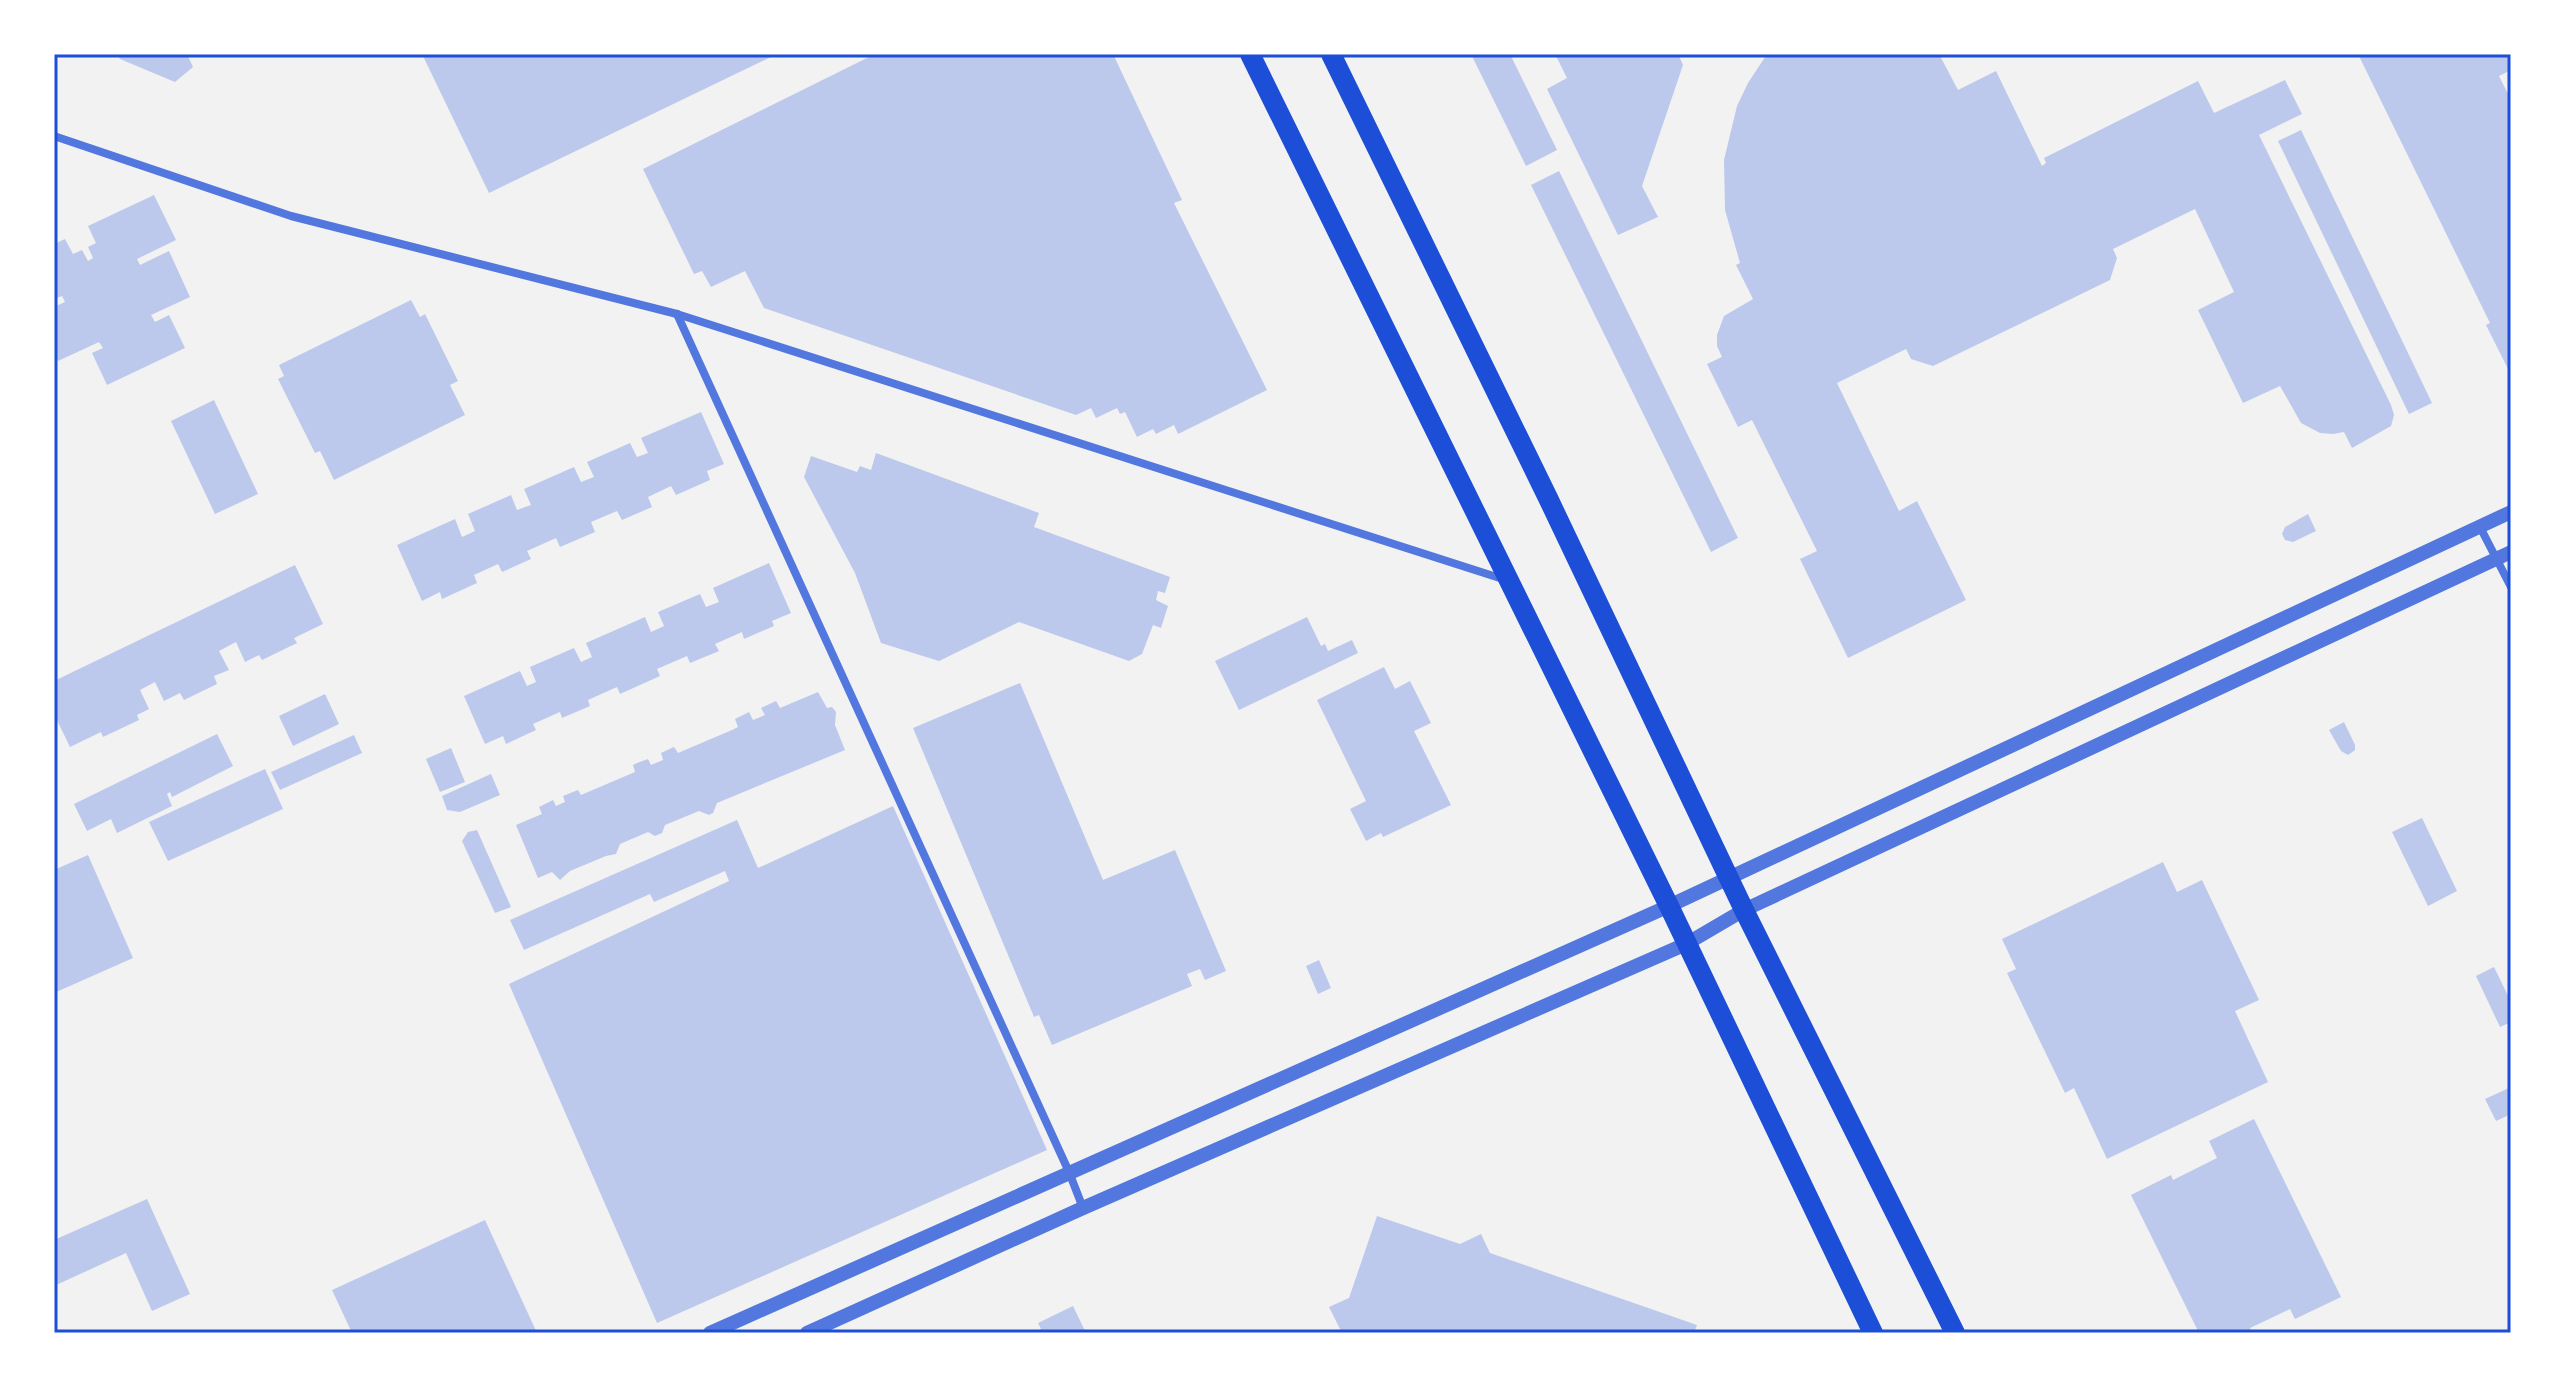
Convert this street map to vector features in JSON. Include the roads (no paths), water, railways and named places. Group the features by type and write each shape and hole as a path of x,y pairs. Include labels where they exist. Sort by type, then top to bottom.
{"main road":[{"path":"1250,54 1669,906 1873,1333"},
{"path":"1331,54 1548,498 1744,910 1955,1333"}],"street":[{"path":"54,136 291,216 677,314 1507,580"},
{"path":"677,314 1083,1208"},
{"path":"710,1333 1669,906 2511,512"},
{"path":"2480,527 2504,556 2511,587"},
{"path":"807,1333 1083,1208 1686,944 1744,910 2504,556"}]}
